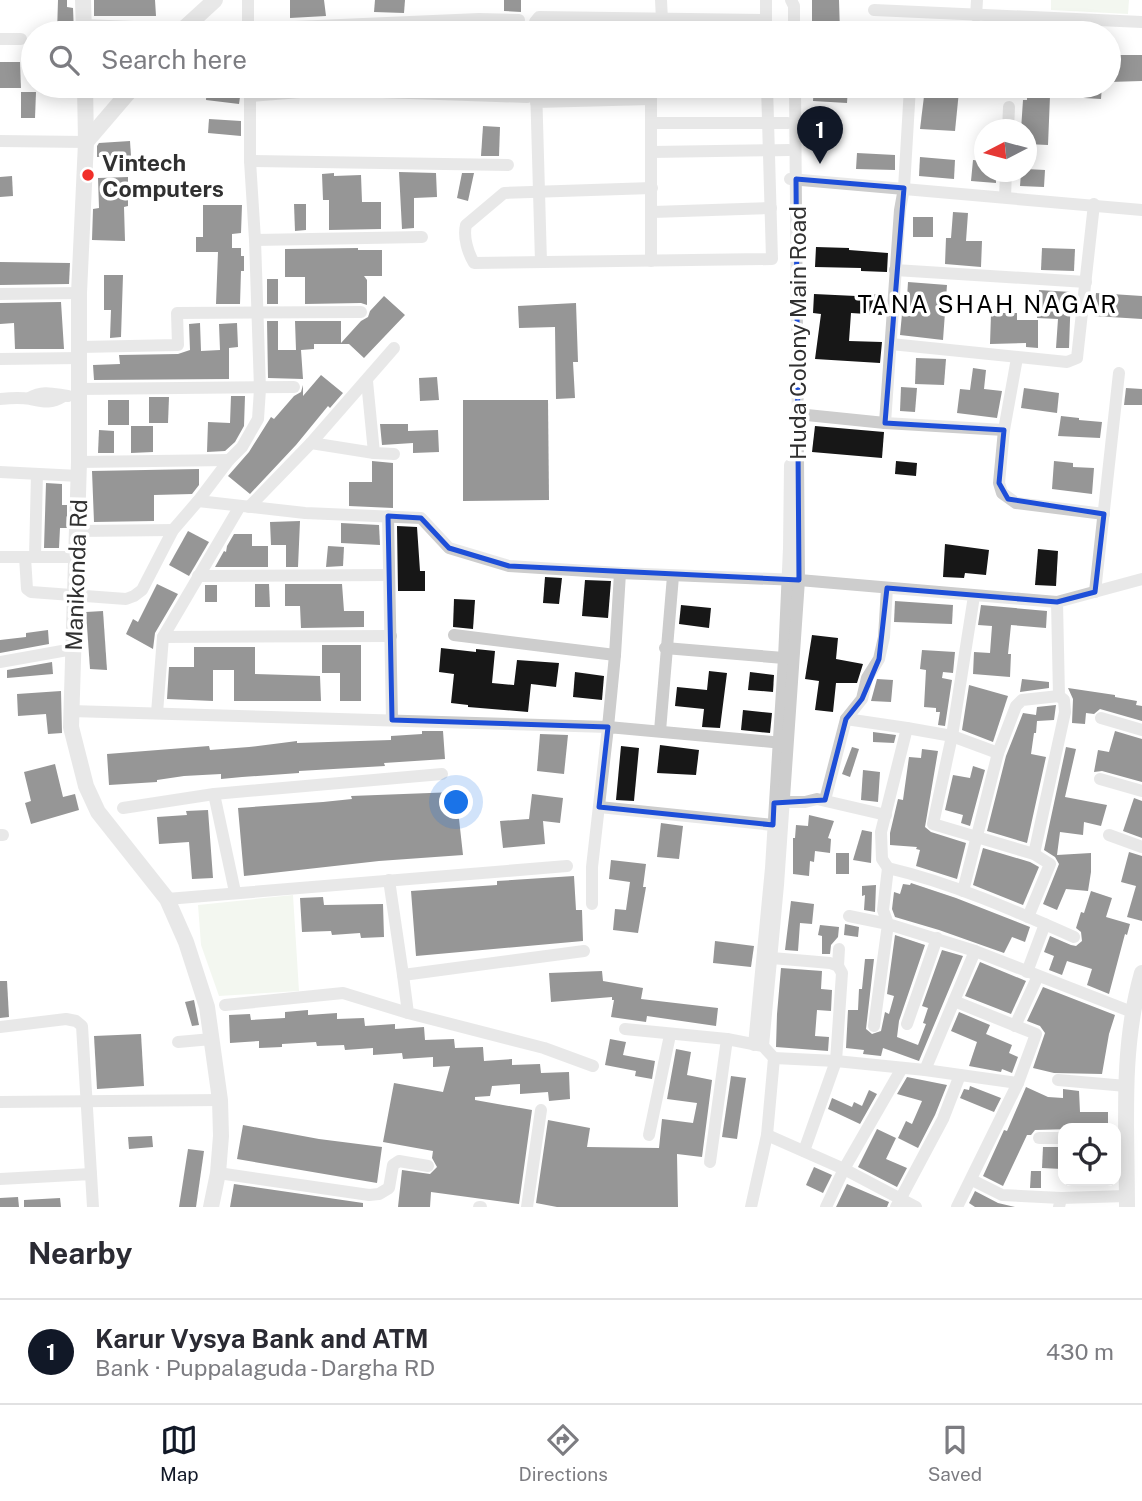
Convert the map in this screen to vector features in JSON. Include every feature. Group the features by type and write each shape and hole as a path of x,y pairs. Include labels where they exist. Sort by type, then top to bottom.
{"street":[{"path":"83,0 84,21"},
{"path":"192,21 215,0"},
{"path":"248,0 248,21"},
{"path":"656,21 661,0"},
{"path":"766,0 766,21"},
{"path":"976,16 977,0"},
{"path":"788,21 790,3"},
{"path":"790,3 792,21"},
{"path":"874,10 1111,21"},
{"path":"536,21 539,17 597,21"},
{"path":"433,21 519,20"},
{"path":"1121,21 1142,22"},
{"path":"0,40 21,40"},
{"name":"Manikonda Rd","path":"85,98 86,142 79,293 80,352 74,394 79,469 71,711 78,762 98,812 170,905 190,955 212,1034 220,1100 218,1172 211,1207"},
{"path":"0,141 86,142 124,98"},
{"path":"37,474 27,589 31,592 126,599 142,590 173,530 242,447 258,419 260,389 250,161 250,98"},
{"path":"509,98 552,98"},
{"path":"651,98 652,261"},
{"path":"652,188 504,193 466,225 464,233 474,263 772,259 767,98"},
{"path":"758,1046 772,958 782,743 794,580 793,179 789,150 789,98"},
{"name":"Huda Colony Main Road","path":"794,580 797,414 793,179 795,98"},
{"path":"885,423 909,98"},
{"path":"532,99 541,262"},
{"path":"1008,119 1009,107"},
{"path":"651,123 788,123"},
{"path":"652,152 789,150"},
{"path":"250,161 508,166"},
{"path":"793,179 1142,210"},
{"path":"1005,197 1006,182"},
{"path":"891,344 1067,362 1077,358 1094,204"},
{"path":"653,212 771,208"},
{"path":"255,240 422,237"},
{"path":"895,270 1086,282"},
{"path":"0,294 79,293"},
{"path":"0,359 178,345 177,313 361,312"},
{"path":"157,713 163,637 198,576 244,507 311,443 394,348"},
{"path":"1017,358 1004,430 999,483 1002,493 1016,503 1104,514"},
{"path":"1095,593 1119,373"},
{"path":"367,381 373,453"},
{"path":"0,399 29,398 38,393 55,392 74,394 294,387"},
{"path":"797,414 885,423 1004,430"},
{"path":"311,443 394,454"},
{"path":"0,472 37,474 229,460"},
{"path":"198,501 305,513 421,518 449,548 509,566 794,580 1057,602 1142,579"},
{"path":"388,516 392,720"},
{"path":"77,531 173,530"},
{"path":"0,557 75,557"},
{"path":"592,904 592,867 615,655 620,573"},
{"path":"198,576 389,575"},
{"path":"660,731 673,576"},
{"path":"782,743 784,658 794,580"},
{"path":"825,800 846,719 862,699 867,678 879,659 884,637 887,588"},
{"path":"974,596 952,736 933,813 933,824 1034,854 1050,864 1028,917"},
{"path":"1057,602 1059,696"},
{"path":"454,635 615,655"},
{"path":"163,637 390,636"},
{"path":"666,648 784,658"},
{"path":"0,662 73,649"},
{"path":"963,891 998,753 1016,706 1022,700 1059,696 1064,700 1065,712 1034,854"},
{"path":"71,711 608,727 782,743"},
{"path":"1101,718 1142,730"},
{"path":"846,719 952,736 998,753"},
{"path":"874,1026 888,924 883,910 888,868 882,859 880,845 906,727"},
{"path":"123,808 214,794 442,774"},
{"path":"1100,779 1142,791"},
{"path":"214,794 235,892"},
{"path":"779,802 817,799 886,815"},
{"path":"758,1046 773,825 779,802"},
{"path":"599,807 773,825"},
{"path":"1109,835 1142,848"},
{"path":"170,905 235,892 567,866"},
{"path":"888,868 919,875 963,891 1074,937"},
{"path":"389,880 408,1013"},
{"path":"849,916 937,937 1132,1012"},
{"path":"1015,1026 1033,974 1045,924"},
{"path":"907,1024 937,937"},
{"path":"804,1152 836,1061 842,973 838,966 839,949"},
{"path":"403,975 584,951"},
{"path":"925,1070 975,951"},
{"path":"772,958 838,966"},
{"path":"1121,1130 1132,1012 1142,973"},
{"path":"225,1005 343,993 408,1013 544,1048 593,1066"},
{"path":"954,1001 1036,1034 1018,1083 957,1207"},
{"path":"0,1027 66,1019 76,1021 82,1026 93,1207"},
{"path":"625,1029 727,1039 758,1046 774,1058 925,1070 1018,1083"},
{"path":"178,1042 212,1034"},
{"path":"649,1135 670,1035"},
{"path":"710,1162 727,1039"},
{"path":"751,1207 767,1135 774,1058"},
{"path":"827,1207 844,1169 902,1068"},
{"path":"899,1203 943,1119 960,1075"},
{"path":"1058,1080 1126,1086"},
{"path":"0,1102 220,1100"},
{"path":"527,1207 541,1110"},
{"path":"767,1135 844,1169 899,1203 916,1207"},
{"path":"1040,1138 1058,1138"},
{"path":"972,1180 1002,1195 1060,1203 1127,1202 1121,1148"},
{"path":"218,1172 369,1195 379,1194 389,1188 393,1165 399,1161 428,1166"},
{"path":"0,1179 91,1174"}],"highlighted area":[{"path":"796,179 904,188 885,423 1004,430 999,483 1008,499 1104,514 1095,592 1057,602 887,588 879,659 862,699 846,719 825,800 774,803 773,825 599,807 608,727 392,720 388,516 421,518 449,548 509,566 799,580"}],"green space":[{"path":"1051,0 1129,0 1128,14 1051,10"},
{"path":"293,895 299,991 219,996 201,945 198,905"}],"building":[{"path":"58,0 67,0 67,7 73,8 74,21 57,21"},
{"path":"94,0 155,0 156,16 94,16"},
{"path":"290,0 324,0 326,16 290,18"},
{"path":"375,0 405,0 404,13 374,12"},
{"path":"504,0 521,0 521,12 504,11"},
{"path":"812,0 839,0 840,21 812,21"},
{"path":"1121,55 1142,55 1142,81 1121,82"},
{"path":"0,62 20,62 21,88 0,88"},
{"path":"21,98 36,98 35,118 21,118"},
{"path":"206,98 240,98 239,104"},
{"path":"813,98 847,98 847,103 813,101"},
{"path":"924,98 958,98 955,131 920,129"},
{"path":"1050,98 1048,145 1037,144 1037,119 1022,119 1023,100"},
{"path":"209,119 241,121 241,136 208,133"},
{"path":"483,126 500,127 499,156 481,156"},
{"path":"130,141 131,156 97,157 99,143"},
{"path":"857,153 895,155 895,170 856,169"},
{"path":"920,157 955,160 954,179 919,176"},
{"path":"973,160 974,160 974,181 971,181"},
{"path":"1037,170 1045,170 1044,187 1020,186 1020,182 1037,182"},
{"path":"399,172 436,173 437,197 414,198 414,228 402,229"},
{"path":"334,173 334,176 361,175 362,202 381,202 381,229 329,230 329,200 323,200 322,174"},
{"path":"462,173 474,173 468,201 457,198"},
{"path":"12,176 13,196 0,197 0,177"},
{"path":"128,177 128,206 124,207 125,241 92,240 93,209 99,208 98,178"},
{"path":"294,204 306,204 306,230 295,231"},
{"path":"203,205 242,205 241,233 232,234 232,248 241,248 241,256 244,256 240,304 216,304 218,252 196,252 196,237 203,237"},
{"path":"953,212 968,213 966,241 982,241 981,267 945,264 946,238 951,238"},
{"path":"913,217 933,217 933,237 913,237"},
{"path":"816,247 888,253 887,272 861,271 861,268 815,267"},
{"path":"1042,248 1075,249 1074,271 1041,270"},
{"path":"285,249 382,250 382,276 364,276 367,280 367,305 305,304 305,277 285,277"},
{"path":"0,262 70,263 69,284 0,285"},
{"path":"104,275 123,275 121,337 110,338 111,310 104,310"},
{"path":"267,279 278,279 278,304 267,304"},
{"path":"908,282 947,285 943,340 900,335 902,314 906,314"},
{"path":"1039,290 1071,292 1069,348 1056,348 1058,319 1037,318"},
{"path":"856,293 883,295 882,315 851,313 849,341 882,342 880,363 815,359 821,314 813,313 814,294 856,296"},
{"path":"1096,293 1142,296 1142,319 1094,316"},
{"path":"384,296 405,315 364,358 349,344 314,344 314,349 301,350 303,379 268,378 267,321 278,321 278,350 296,350 295,321 341,321 341,343 368,317"},
{"path":"61,302 64,349 15,349 14,323 0,324 0,303"},
{"path":"576,303 578,362 573,362 575,398 556,399 555,327 519,328 518,306"},
{"path":"1017,313 1017,320 1038,320 1038,348 1026,347 1026,343 990,344 991,314"},
{"path":"200,323 201,351 220,350 219,324 237,323 238,347 229,348 229,379 94,380 93,365 120,364 119,355 178,354 190,350 189,324"},
{"path":"916,358 946,359 944,385 915,384"},
{"path":"973,368 986,370 984,389 1002,391 997,418 957,413 960,389 970,390"},
{"path":"321,375 343,393 330,408 328,406 250,494 228,476 249,452 271,417 274,419 294,396 301,392 303,385 303,396"},
{"path":"437,377 439,400 420,401 419,378"},
{"path":"901,387 917,388 915,412 900,411"},
{"path":"1024,388 1059,393 1057,413 1021,408"},
{"path":"1126,388 1142,389 1142,405 1124,405"},
{"path":"231,396 245,396 244,426 235,442 225,451 207,452 208,422 230,423"},
{"path":"149,397 169,397 168,423 149,423"},
{"path":"108,400 129,400 129,425 108,425"},
{"path":"463,400 548,400 549,500 463,501"},
{"path":"1061,416 1102,422 1100,438 1058,436"},
{"path":"380,424 408,424 408,431 438,430 439,452 413,453 413,443 382,445"},
{"path":"131,426 153,426 153,452 131,453"},
{"path":"815,426 884,432 882,458 812,452"},
{"path":"99,430 114,431 114,453 98,453"},
{"path":"372,461 393,463 393,508 349,506 349,482 372,482"},
{"path":"896,461 917,463 916,476 895,474"},
{"path":"1054,461 1073,463 1073,467 1094,468 1092,494 1052,489"},
{"path":"199,469 199,485 192,494 154,495 154,521 94,522 92,471"},
{"path":"46,483 62,484 62,505 67,505 67,528 60,528 59,548 44,548"},
{"path":"300,521 298,567 286,567 286,545 271,545 270,522"},
{"path":"341,523 379,525 380,545 341,543"},
{"path":"397,526 417,527 420,571 425,571 425,591 398,591"},
{"path":"188,531 209,542 189,576 169,565"},
{"path":"234,534 252,534 252,546 268,546 268,567 215,567"},
{"path":"945,544 989,550 986,575 965,573 964,578 943,577"},
{"path":"328,546 344,547 343,566 326,567"},
{"path":"1038,549 1058,551 1056,586 1035,585"},
{"path":"545,577 562,578 559,604 543,603"},
{"path":"585,580 611,581 608,618 582,616"},
{"path":"157,584 178,594 155,633 153,649 126,634 133,619 138,622"},
{"path":"255,584 269,584 270,607 255,607"},
{"path":"285,584 342,584 344,611 364,611 364,627 301,628 300,606 285,606"},
{"path":"205,585 217,585 217,602 205,602"},
{"path":"454,599 475,600 473,629 453,627"},
{"path":"895,601 953,605 952,624 894,622"},
{"path":"681,605 711,608 709,628 679,624"},
{"path":"981,605 1047,611 1046,628 1011,625 1008,654 1011,654 1010,677 973,674 974,652 990,653 992,626 978,625"},
{"path":"103,611 107,670 90,669 86,612"},
{"path":"48,630 49,644 0,653 0,640 26,637 26,633"},
{"path":"812,635 838,638 836,659 863,664 857,683 836,683 833,712 815,710 819,681 805,679"},
{"path":"322,645 361,645 361,701 340,701 340,673 322,673"},
{"path":"194,647 255,647 255,674 320,676 321,701 234,701 234,670 213,670 213,701 167,699 169,667 194,667"},
{"path":"441,648 495,651 492,683 514,685 517,660 559,663 556,687 531,684 528,712 451,703 454,674 439,672"},
{"path":"922,650 955,652 953,673 943,672 942,678 952,680 945,726 938,725 940,712 936,712 936,708 924,707 926,670 920,669"},
{"path":"52,662 53,674 7,678 7,670"},
{"path":"709,671 727,673 720,728 702,727 704,709 675,706 677,687 707,690"},
{"path":"575,672 604,676 602,700 573,697"},
{"path":"750,672 774,675 773,692 748,690"},
{"path":"877,679 893,680 891,702 871,701"},
{"path":"1022,679 1049,682 1049,688 1020,692"},
{"path":"969,685 1008,696 993,742 962,730"},
{"path":"1068,688 1137,701 1136,705 1142,706 1142,721 1100,709 1094,714 1086,713 1085,724 1072,723 1073,699"},
{"path":"61,691 62,733 48,734 46,714 18,716 17,694"},
{"path":"1056,705 1054,720 1037,721 1034,733 1031,754 1046,757 1027,843 987,831 1006,756 1023,713 1036,715 1037,707"},
{"path":"743,710 772,713 770,733 741,730"},
{"path":"422,731 443,731 445,759 221,779 221,774 184,776 157,782 109,785 107,754 209,746 210,750 297,741 391,740 391,736 422,734"},
{"path":"1115,731 1142,739 1142,782 1102,771 1094,772 1098,750 1109,752"},
{"path":"873,732 896,735 894,743 873,742"},
{"path":"540,734 568,735 564,774 537,771"},
{"path":"660,745 699,750 696,775 657,773"},
{"path":"621,746 639,748 634,801 616,800"},
{"path":"852,747 859,749 850,777 842,774"},
{"path":"1066,747 1076,749 1065,797 1107,805 1101,826 1084,822 1083,835 1060,832 1057,855 1091,853 1091,872 1088,891 1066,889 1057,910 1043,904 1059,864 1055,857 1044,850"},
{"path":"922,749 938,751 925,827 931,832 966,843 957,879 916,866 920,850 916,849 917,847 890,845 898,799 903,800 909,757 921,758"},
{"path":"55,764 63,797 75,794 79,810 31,824 25,803 31,801 24,772"},
{"path":"973,766 985,770 970,826 961,823 963,815 945,810 953,775 970,778"},
{"path":"863,770 880,772 878,802 861,800"},
{"path":"456,792 463,855 244,876 238,808 352,799 351,796"},
{"path":"532,794 563,798 560,823 543,821 545,844 503,848 500,821 529,819"},
{"path":"1134,798 1142,801 1142,838 1123,831"},
{"path":"208,810 213,878 192,879 189,842 159,844 157,817"},
{"path":"809,815 834,821 828,838 831,839 830,853 815,851 814,862 810,861 809,876 793,874 793,838 796,825 808,826"},
{"path":"661,823 683,826 679,859 657,857"},
{"path":"862,830 872,832 871,863 853,860"},
{"path":"983,848 1039,867 1023,905 973,885"},
{"path":"1129,852 1142,856 1142,921 1127,917 1136,886 1121,882"},
{"path":"836,853 849,853 849,874 836,874"},
{"path":"611,860 646,864 643,887 646,887 638,933 613,930 615,909 626,910 630,882 609,879"},
{"path":"574,876 576,910 582,910 583,941 416,956 411,891"},
{"path":"911,883 1030,927 1025,942 1012,937 1004,953 895,917 892,909 894,892 900,894 903,884"},
{"path":"876,885 875,912 864,910 865,895 862,896 862,886"},
{"path":"1091,891 1112,898 1106,917 1130,924 1109,994 1087,985 1092,969 1067,961 1062,975 1049,970 1054,956 1044,952 1050,936 1076,946 1082,941 1081,932 1076,928"},
{"path":"323,897 324,905 383,904 384,937 361,938 360,933 332,935 331,931 302,932 300,898"},
{"path":"791,901 814,904 812,924 800,923 798,951 785,950"},
{"path":"845,924 859,927 858,937 844,935"},
{"path":"820,925 839,927 838,937 831,945 830,954 822,954 822,936 818,935"},
{"path":"895,935 925,945 899,1021 897,1037 918,1045 926,1024 923,1023 928,1008 922,1006 942,950 963,956 919,1061 883,1048 881,1056 846,1048 848,1010 858,1010 865,959 874,959 866,1029 872,1034 881,1031 885,1012 889,1014 894,996 887,994"},
{"path":"715,941 754,946 751,967 713,963"},
{"path":"980,962 1026,981 1011,1014 965,996"},
{"path":"781,968 822,971 821,989 832,990 831,1011 817,1010 815,1036 829,1037 828,1051 776,1047"},
{"path":"602,971 603,981 643,988 641,999 718,1008 716,1026 647,1016 646,1022 611,1017 614,1000 612,997 551,1002 549,973"},
{"path":"0,981 7,981 9,1017 0,1018"},
{"path":"1043,987 1115,1015 1102,1074 1054,1073 1033,1068 1045,1033 1040,1026 1027,1021"},
{"path":"194,1000 199,1025 192,1026 185,1002"},
{"path":"308,1010 308,1015 337,1013 337,1019 364,1018 365,1026 395,1024 395,1029 424,1027 425,1040 454,1039 455,1048 483,1047 484,1061 512,1059 512,1065 540,1064 541,1073 569,1072 570,1099 549,1101 548,1092 520,1094 520,1084 492,1086 490,1096 475,1097 475,1100 532,1110 519,1204 431,1192 430,1207 398,1207 402,1170 430,1174 437,1167 432,1158 433,1151 383,1142 394,1083 443,1092 450,1066 433,1067 433,1057 403,1059 402,1053 373,1055 373,1048 345,1050 344,1045 317,1046 316,1042 259,1048 259,1041 230,1043 229,1015 250,1014 251,1020 285,1018 285,1012"},
{"path":"959,1012 990,1025 986,1034 1012,1045 1009,1053 1018,1057 1012,1073 1002,1069 1001,1072 969,1066 977,1042 951,1031"},
{"path":"141,1034 144,1086 97,1089 94,1036"},
{"path":"610,1039 626,1042 623,1055 655,1061 652,1079 635,1076 636,1071 605,1065"},
{"path":"676,1049 691,1052 687,1075 712,1080 702,1157 677,1154 678,1207 557,1207 536,1203 548,1120 590,1128 587,1147 659,1148 662,1119 693,1123 697,1103 667,1099"},
{"path":"731,1076 746,1078 737,1139 722,1137"},
{"path":"907,1077 947,1085 918,1148 898,1138 906,1121 912,1124 922,1101 897,1094"},
{"path":"970,1086 1001,1098 994,1112 960,1098 964,1089 969,1090"},
{"path":"1026,1087 1048,1097 1063,1098 1063,1089 1079,1091 1080,1112 1108,1112 1108,1123 1058,1123 1058,1129 1035,1130 1031,1135 1027,1135 1003,1186 983,1176 1004,1130 1007,1131"},
{"path":"869,1090 877,1094 860,1124 828,1109 832,1098 852,1107 854,1102 862,1106"},
{"path":"243,1125 382,1147 377,1183 237,1159"},
{"path":"877,1129 896,1138 886,1159 907,1168 897,1187 858,1167"},
{"path":"152,1136 153,1147 129,1149 128,1137"},
{"path":"1043,1147 1058,1147 1058,1169 1042,1168"},
{"path":"188,1149 204,1151 196,1207 179,1207"},
{"path":"814,1167 832,1175 823,1193 806,1185"},
{"path":"1031,1171 1041,1171 1041,1188 1030,1188"},
{"path":"234,1184 363,1203 363,1207 230,1207"},
{"path":"847,1184 889,1202 887,1207 836,1207"},
{"path":"975,1191 998,1203 1015,1207 975,1207 969,1203"},
{"path":"18,1197 19,1207 0,1207 0,1198"},
{"path":"60,1198 61,1207 24,1207 24,1200"}],"place":[{"name":"Karur Vysya Bank and ATM","path":"820,164"},
{"name":"Vintech Computers","path":"88,175"}],"district":[{"name":"TANA SHAH NAGAR","path":"988,304"}]}
